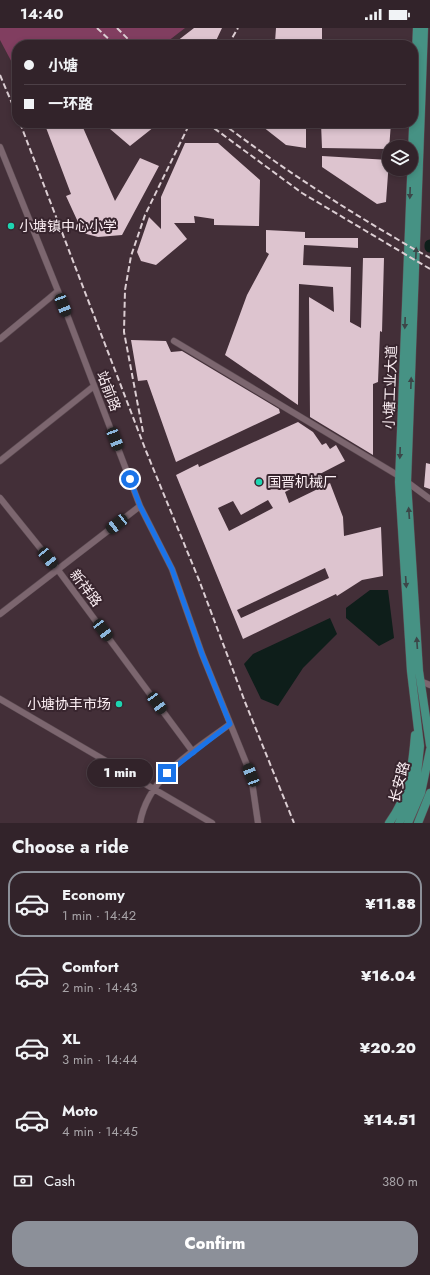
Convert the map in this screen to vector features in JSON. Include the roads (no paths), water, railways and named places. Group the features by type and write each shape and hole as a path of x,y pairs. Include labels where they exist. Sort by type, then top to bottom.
{"main road":[{"name":"小塘工业大道","path":"420,746 411,672 399,476 424,28"},
{"name":"小塘工业大道","path":"424,28 407,482 420,681 430,745"},
{"path":"420,681 430,697"},
{"path":"389,823 403,801 408,786 417,718"},
{"name":"长安路","path":"399,823 410,801 416,783 420,746"},
{"name":"长安路","path":"408,823 421,793 430,750"},
{"path":"418,823 430,793"}],"street":[{"name":"站前路","path":"0,147 58,291 140,506 172,569 202,654 251,775 258,823"},
{"path":"0,339 58,291"},
{"path":"174,341 399,476 430,498"},
{"path":"0,461 94,386"},
{"name":"新祥路","path":"0,498 58,570 193,752"},
{"path":"0,614 140,506"},
{"path":"420,681 430,685"},
{"path":"0,699 212,823"},
{"path":"140,823 154,789 167,773 230,724"}],"railway":[{"path":"97,28 110,40"},
{"path":"117,28 129,40"},
{"path":"231,40 238,28"},
{"path":"0,75 12,103"},
{"path":"22,128 146,451 199,580 245,702 294,823"},
{"path":"143,432 124,332 125,290 131,256 145,215 188,128"},
{"path":"214,128 302,193 430,269"},
{"path":"229,128 323,194 430,258"}],"place":[{"name":"小塘镇中心小学","path":"11,226"},
{"name":"国晋机械厂","path":"259,482"},
{"name":"小塘协丰市场","path":"119,704"}]}
